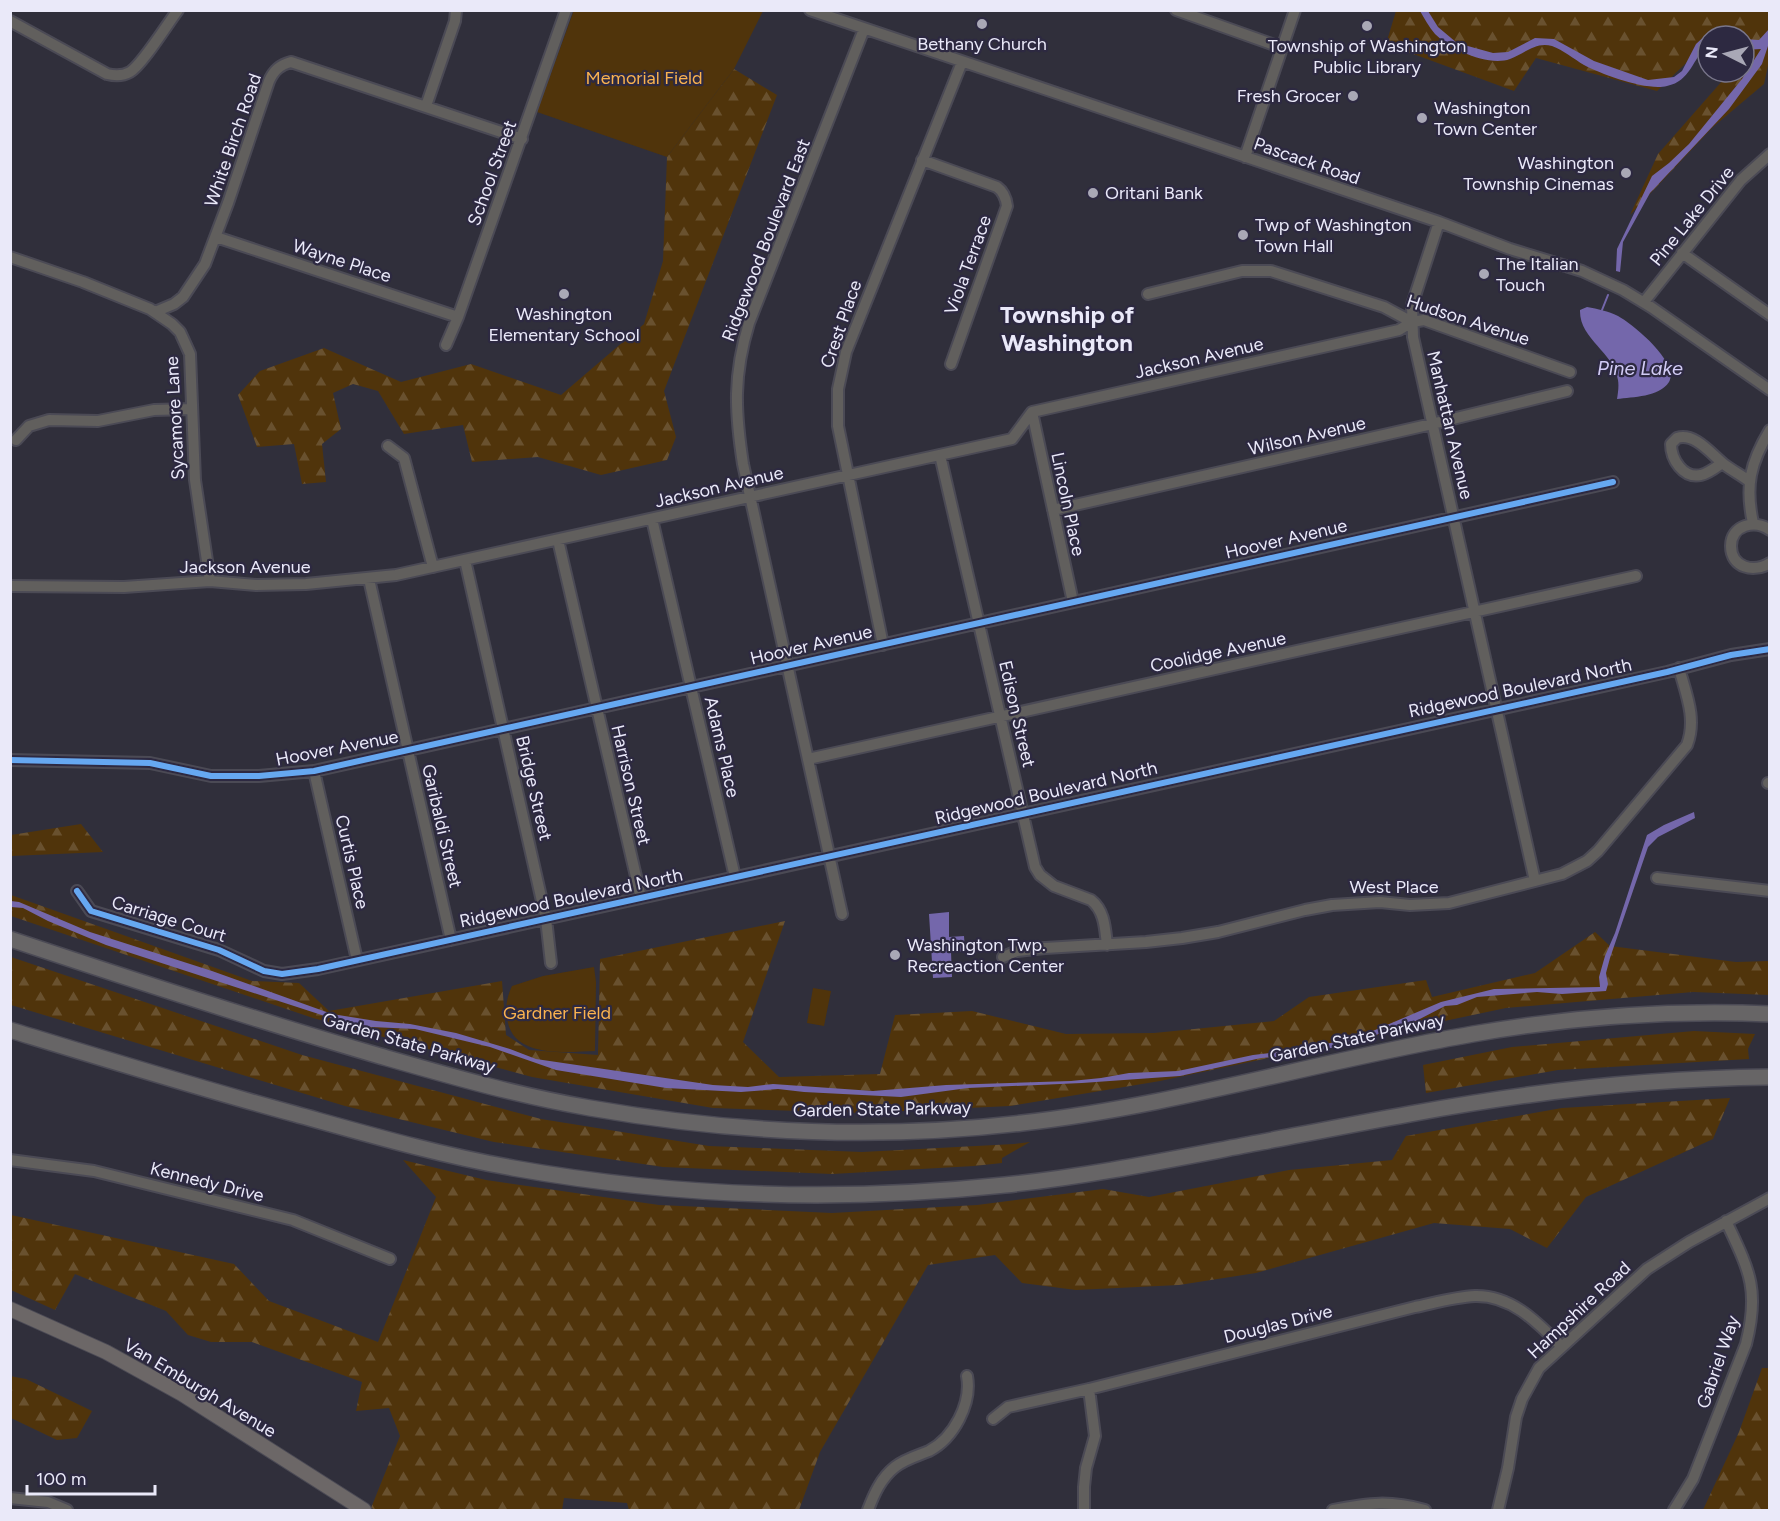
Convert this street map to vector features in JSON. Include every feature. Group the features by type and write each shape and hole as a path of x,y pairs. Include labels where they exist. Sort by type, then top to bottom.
{"highway":[{"name":"Garden State Parkway","path":"10,939 228,1011 497,1088 587,1108 649,1118 803,1132 926,1131 1019,1124 1079,1116 1151,1103 1443,1039 1536,1024 1658,1014 1770,1014"},
{"path":"10,1030 270,1107 450,1155 512,1168 603,1181 790,1195 914,1192 1007,1185 1100,1172 1497,1099 1588,1088 1770,1077"},
{"path":"1682,1082 1770,1084"}],"main road":[{"name":"Van Emburgh Avenue","path":"10,1309 106,1352 172,1388 364,1510"}],"street":[{"path":"10,21 107,74 115,76 136,68 178,10"},
{"path":"426,106 455,21 456,10"},
{"name":"School Street","path":"446,345 522,139 566,10"},
{"name":"Pascack Road","path":"810,10 1438,222 1510,249 1582,271 1644,302 1770,390"},
{"path":"1176,10 1283,48"},
{"path":"1245,157 1295,10"},
{"name":"Ridgewood Boulevard East","path":"843,914 750,497 739,434 736,383 743,343 864,29"},
{"name":"White Birch Road","path":"155,312 174,304 190,289 205,264 269,81 277,69 291,62 522,139"},
{"name":"Crest Place","path":"883,645 838,426 840,372 962,62"},
{"name":"Pine Lake Drive","path":"1644,302 1741,180 1770,154"},
{"name":"Viola Terrace","path":"922,160 997,187 1004,193 1007,206 951,364"},
{"name":"Manhattan Avenue","path":"1438,222 1412,305 1413,337 1535,881"},
{"name":"Wayne Place","path":"216,237 458,317"},
{"path":"1682,253 1770,315"},
{"name":"Sycamore Lane","path":"10,257 83,282 155,312 180,332 190,351 195,480 210,581"},
{"name":"Hudson Avenue","path":"1148,294 1242,271 1271,271 1384,307 1412,322 1424,320 1570,372"},
{"name":"Jackson Avenue","path":"10,586 112,587 210,581 276,584 369,579 434,567 1012,439 1032,412 1399,330 1412,322"},
{"name":"Wilson Avenue","path":"1053,510 1567,391"},
{"path":"16,440 29,426 49,420 99,421 154,410 191,409"},
{"name":"Lincoln Place","path":"1032,412 1073,602"},
{"path":"1753,523 1749,506 1749,481 1757,453 1770,430"},
{"path":"1722,463 1711,472 1698,476 1683,471 1673,456 1671,444 1677,438 1687,438 1713,452 1722,463 1749,481"},
{"path":"388,446 404,458 434,567"},
{"name":"Edison Street","path":"940,455 1032,856 1040,875 1054,886 1085,897 1097,904 1103,917 1107,945"},
{"name":"Hoover Avenue","path":"10,760 150,763 211,776 259,776 314,771 1613,482"},
{"name":"Adams Place","path":"652,519 735,877"},
{"path":"1770,530 1761,524 1746,525 1735,533 1731,547 1741,565 1748,568 1755,569 1770,563"},
{"name":"Harrison Street","path":"558,540 640,898"},
{"name":"Bridge Street","path":"465,560 546,919"},
{"name":"Coolidge Avenue","path":"808,759 1636,576"},
{"name":"Garibaldi Street","path":"369,579 450,940"},
{"name":"Ridgewood Boulevard North","path":"328,967 1731,655 1770,649"},
{"name":"West Place","path":"1003,957 1017,951 1173,939 1218,932 1332,905 1380,902 1410,905 1449,903 1573,870 1599,851 1687,745 1692,725 1691,714 1679,668"},
{"name":"Curtis Place","path":"314,771 357,960"},
{"path":"1657,878 1770,891"},
{"name":"Carriage Court","path":"77,891 91,910 219,950 264,971 282,974 328,967"},
{"path":"546,919 551,963"},
{"name":"Kennedy Drive","path":"10,1160 94,1171 293,1220 390,1259"},
{"name":"Hampshire Road","path":"1498,1510 1508,1468 1516,1417 1522,1399 1539,1368 1647,1269 1726,1221 1770,1198"},
{"name":"Gabriel Way","path":"1674,1510 1693,1479 1746,1344 1750,1328 1753,1303 1752,1283 1744,1258 1726,1221"},
{"name":"Douglas Drive","path":"993,1419 1008,1407 1089,1389 1415,1307 1468,1297 1490,1297 1513,1305 1562,1347"},
{"path":"868,1510 879,1485 894,1467 938,1445 953,1429 968,1398 967,1376"},
{"path":"1084,1510 1084,1487 1095,1436 1089,1389"},
{"path":"10,1498 48,1502 66,1510"},
{"path":"1333,1510 1370,1503 1400,1505 1425,1510"}],"green space":[{"name":"Memorial Field","path":"574,10 763,11 734,69 667,157 537,112"},
{"path":"1396,11 1769,11 1769,61 1764,84 1713,127 1630,215 1658,154 1719,84 1756,84 1756,24 1696,24 1696,54 1657,91 1536,58 1514,91 1386,44"},
{"path":"734,69 777,95 664,391 676,437 667,460 601,475 538,457 472,462 463,425 404,434 378,391 353,384 333,393 341,429 322,444 326,482 302,484 294,444 257,447 238,395 260,371 324,348 401,382 471,364 561,395 644,324 663,261 667,157"},
{"path":"81,824 103,852 11,856 11,835"},
{"path":"11,895 252,981 299,983 329,1011 502,981 506,1035 529,1050 598,1055 600,959 785,921 743,1042 779,1077 880,1074 895,1015 972,1011 1066,1034 1154,1033 1274,1021 1309,997 1426,980 1432,997 1535,973 1595,932 1610,946 1736,962 1769,961 1770,995 1693,992 1506,1008 1160,1081 1010,1106 862,1113 713,1108 532,1077 313,1018 11,916"},
{"path":"11,957 302,1055 541,1119 709,1146 862,1152 1030,1142 1002,1158 1002,1163 832,1174 663,1167 494,1142 345,1106 11,1005"},
{"name":"Gardner Field","path":"594,967 596,982 595,1051 557,1052 532,1048 513,1034 508,1023 506,1008 512,986 543,976"},
{"path":"813,988 831,991 824,1026 807,1023"},
{"path":"1694,1031 1755,1034 1748,1049 1749,1059 1558,1070 1426,1093 1423,1065 1512,1047"},
{"path":"1730,1098 1713,1139 1586,1197 1547,1248 1510,1229 1434,1223 1256,1273 1179,1285 1076,1290 1022,1283 995,1255 928,1265 820,1452 799,1510 629,1510 627,1503 564,1498 562,1510 376,1510 371,1508 400,1436 389,1408 356,1411 362,1382 252,1342 211,1342 188,1335 166,1311 75,1274 55,1310 11,1290 11,1215 234,1264 269,1301 378,1342 436,1197 403,1160 486,1180 659,1205 832,1213 977,1205 1103,1189 1149,1197 1289,1170 1392,1160 1406,1136 1562,1108"},
{"path":"1762,1368 1770,1368 1769,1510 1703,1510 1739,1432"},
{"path":"10,1376 26,1379 92,1411 77,1438 57,1440 11,1418"}],"water":[{"path":"1420,11 1428,11 1438,27 1457,43 1493,53 1508,52 1535,38 1554,39 1594,61 1648,80 1674,77 1682,71 1696,44 1696,61 1686,75 1675,83 1658,87 1648,86 1602,73 1546,45 1535,47 1501,61 1481,59 1460,51 1442,40"},
{"path":"1769,29 1769,43 1762,64 1756,72 1756,57 1761,49 1756,49 1756,40 1759,40"},
{"path":"1738,84 1747,84 1729,109 1650,193 1623,242 1620,272 1616,271 1617,249 1652,176 1689,144"},
{"name":"Pine Lake","path":"1587,307 1618,316 1644,335 1668,365 1671,374 1665,387 1645,395 1617,399 1618,382 1615,370 1591,338 1581,320 1580,310"},
{"path":"1694,812 1695,818 1658,837 1648,847 1610,958 1606,973 1608,984 1606,991 1562,994 1537,992 1477,997 1457,1005 1445,1006 1416,1021 1391,1028 1364,1041 1292,1056 1261,1058 1180,1076 968,1088 901,1097 778,1089 741,1092 666,1088 556,1070 490,1047 415,1029 371,1027 334,1019 106,945 23,908 11,907 11,901 19,902 90,932 212,971 332,1014 410,1024 456,1033 536,1059 713,1085 748,1087 773,1084 873,1091 946,1085 1071,1081 1129,1073 1178,1071 1253,1055 1304,1049 1368,1033 1441,1002 1494,989 1600,987 1599,977 1605,956 1615,933 1647,835"},
{"path":"949,912 949,937 964,936 965,951 951,952 952,977 933,978 929,914"}],"waterway":[{"path":"1602,310 1608,295"}],"cycle path":[{"path":"10,760 150,763 211,776 259,776 314,771 1613,482"},
{"path":"77,891 91,911 219,950 264,971 282,974 318,969 1667,672 1731,655 1770,649"}],"place":[{"name":"Bethany Church","path":"982,24"},
{"name":"Township of Washington Public Library","path":"1367,26"},
{"name":"Fresh Grocer","path":"1353,96"},
{"name":"Washington Town Center","path":"1422,118"},
{"name":"Washington Township Cinemas","path":"1626,173"},
{"name":"Oritani Bank","path":"1093,193"},
{"name":"Twp of Washington Town Hall","path":"1243,235"},
{"name":"The Italian Touch","path":"1484,274"},
{"name":"Washington Elementary School","path":"564,294"},
{"name":"Washington Twp. Recreaction Center","path":"895,955"}],"district":[{"name":"Township of Washington","path":"1067,328"}]}
